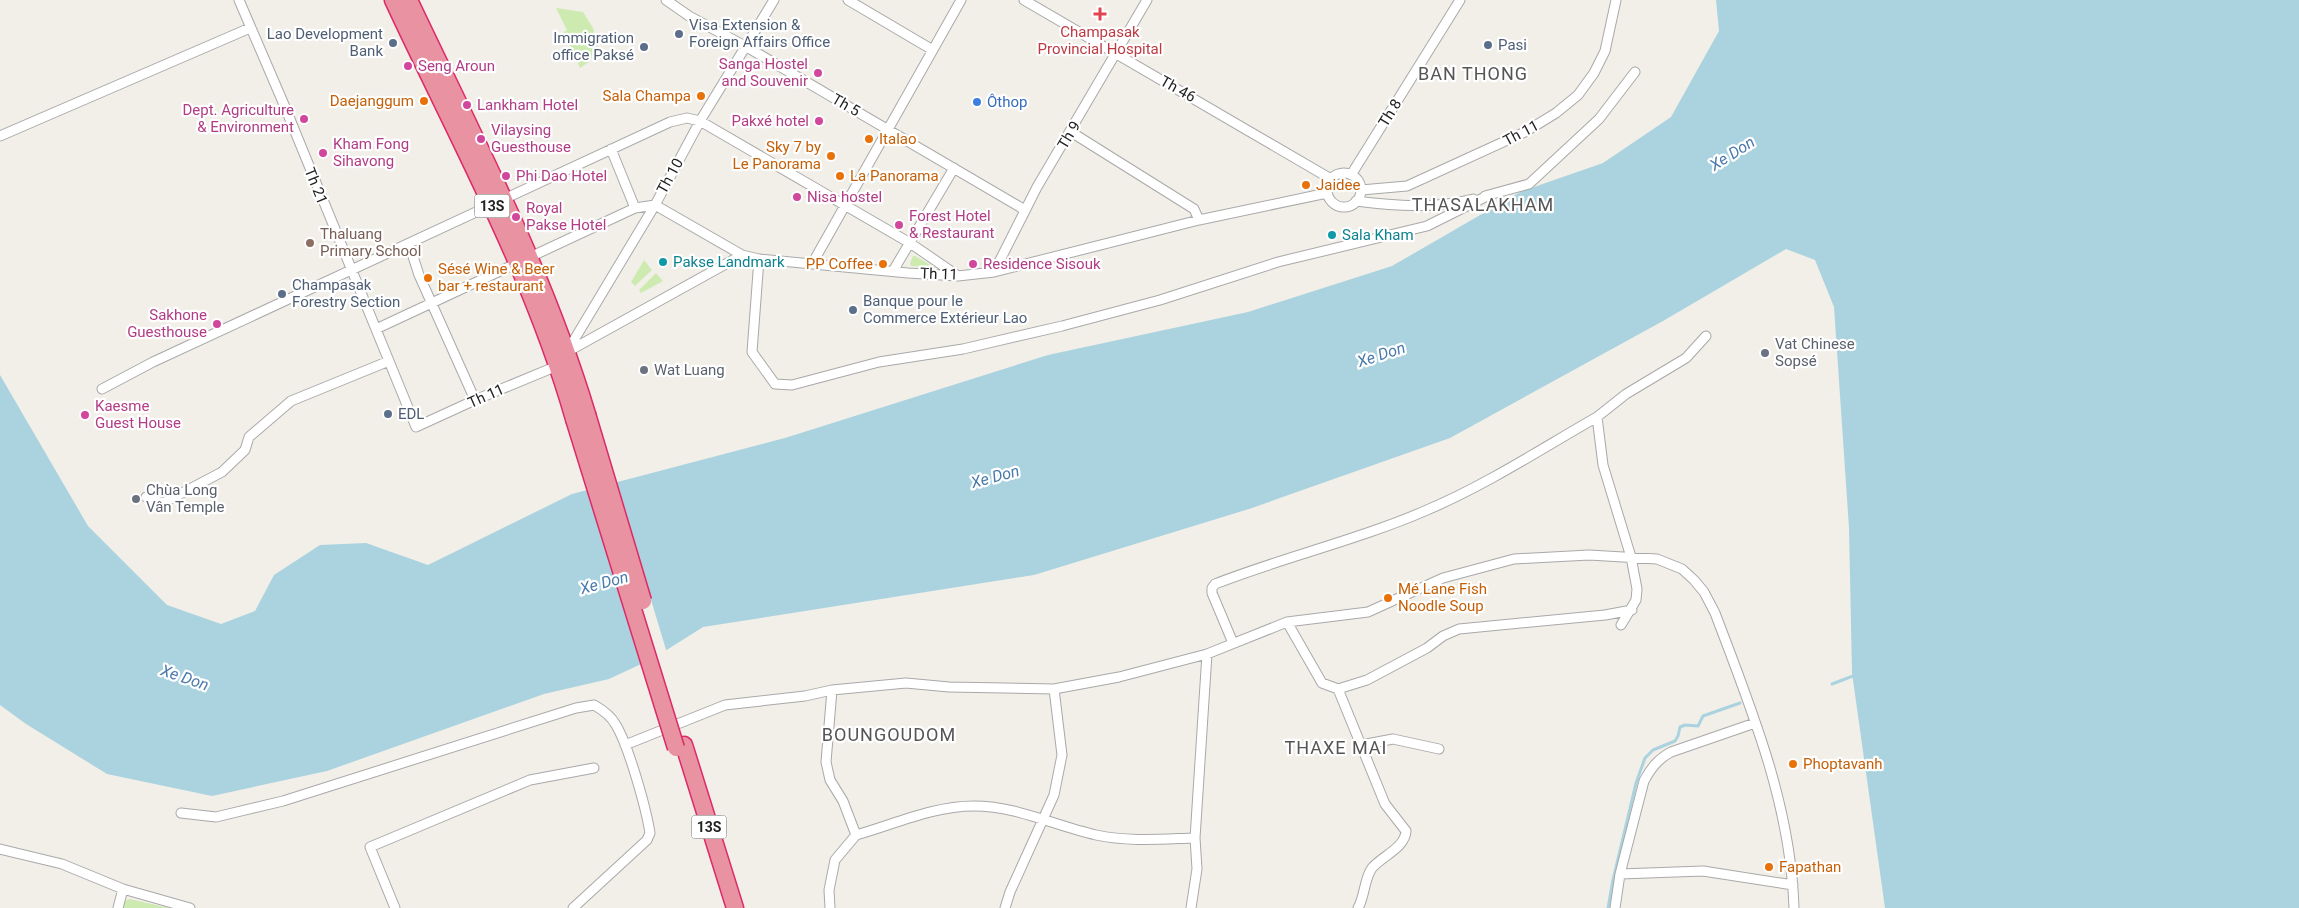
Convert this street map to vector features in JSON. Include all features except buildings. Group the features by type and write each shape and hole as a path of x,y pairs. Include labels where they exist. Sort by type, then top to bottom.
{"highway":[{"name":"13S","path":"393,0 497,202"},
{"name":"13S","path":"409,0 523,261 567,352 581,416 680,746 735,908"},
{"name":"13S","path":"523,261 557,366 581,416"},
{"name":"13S","path":"680,746 696,822 724,908"}],"street":[{"name":"Th 21","path":"239,0 285,107 416,428"},
{"name":"Th 5","path":"666,0 689,16 745,46 1025,210"},
{"name":"Th 10","path":"567,352 655,205 700,121 774,0"},
{"path":"848,0 931,49"},
{"path":"812,264 960,0"},
{"name":"Th 46","path":"1024,0 1115,54 1233,120 1331,179"},
{"name":"Th 9","path":"994,272 1025,210 1147,0"},
{"name":"Th 8","path":"1351,175 1460,0"},
{"name":"Th 11","path":"1361,190 1407,186 1524,132 1556,114 1578,95 1594,73 1605,52 1616,0"},
{"path":"0,136 250,28"},
{"path":"1356,202 1396,206 1458,203 1529,184 1599,120 1635,72"},
{"path":"102,389 153,362 611,149 670,122 687,118 700,121 845,207 910,243 958,276"},
{"path":"1071,132 1194,209 1199,220"},
{"path":"611,149 635,208"},
{"path":"893,271 954,168"},
{"path":"1339,174 1351,175 1357,179 1361,190 1356,202 1352,205 1340,206 1333,203 1327,193 1331,179 1339,174"},
{"name":"Th 11","path":"655,205 742,255 759,259 958,276 994,272 1199,220 1327,193"},
{"path":"759,259 752,352 775,384 792,385 879,362 963,349 1062,326 1160,300 1278,262 1427,226 1489,195"},
{"path":"376,329 635,208 655,205"},
{"path":"409,244 419,275 475,400"},
{"path":"567,352 742,255"},
{"path":"1233,643 1212,593 1212,588 1215,584 1253,569 1433,508 1469,492 1596,417 1626,394 1686,358 1706,336"},
{"path":"146,497 162,503 222,472 245,450 249,437 291,401 389,361"},
{"name":"Th 11","path":"416,428 475,400 557,366"},
{"path":"1596,417 1603,466 1631,557 1638,589 1632,610 1620,625"},
{"path":"625,745 725,705 805,696 832,690 906,683 949,687 1054,689 1119,677 1207,654 1287,622 1368,612 1443,578 1514,559 1589,555 1658,559 1682,569 1704,592 1715,613 1779,794 1793,885 1794,908"},
{"path":"1287,622 1322,683 1338,690 1367,680 1427,648 1443,636 1459,629 1605,615 1632,610"},
{"path":"1191,908 1197,868 1196,838 1207,654"},
{"path":"1005,908 1010,892 1033,844 1042,818 1054,795 1062,755 1054,689"},
{"path":"832,690 826,762 830,780 843,801 856,835"},
{"path":"1338,690 1385,804 1406,831 1406,837 1371,869 1362,902 1358,908"},
{"path":"181,813 216,816 283,801 576,708 594,705 606,712 616,725 625,745 650,833 647,840 573,908"},
{"path":"1615,908 1620,874 1644,781 1652,767 1671,752 1755,722"},
{"path":"1361,745 1393,739 1439,748"},
{"path":"395,908 370,847 530,780 594,768"},
{"path":"830,908 829,890 835,860 856,835 899,823 928,812 952,807 1004,809 1120,839 1196,838"},
{"path":"0,849 62,864 123,889 190,908"},
{"path":"1620,874 1704,871 1793,885"},
{"path":"118,908 123,889"}],"green space":[{"path":"556,8 583,12 593,28 598,46 589,62 580,68 564,32 567,30"},
{"path":"913,256 936,268 911,266 910,263"},
{"path":"644,260 652,270 635,286 631,282"},
{"path":"656,273 663,281 641,293 639,290"},
{"path":"130,899 169,908 121,908 122,902"}],"water":[{"name":"Xe Don","path":"1716,0 2299,0 2299,908 1885,908 1852,673 1849,528 1834,307 1815,260 1786,249 1663,321 1450,438 1249,509 1034,575 703,627 654,658 609,679 544,694 327,771 212,796 107,774 26,724 0,705 0,375 88,526 167,605 221,624 255,611 274,575 320,545 366,543 428,565 572,494 785,438 1048,355 1248,312 1392,266 1520,192 1603,163 1671,117 1719,31"}],"pier":[{"path":"615,480 667,653 655,661 594,485"}],"waterway":[{"path":"1832,684 1853,676"},
{"path":"1608,908 1636,783 1645,758 1653,750 1675,741 1680,727 1685,725 1698,726 1703,716 1740,703"}],"place":[{"name":"Champasak Provincial Hospital","path":"1100,14"},
{"name":"Visa Extension & Foreign Affairs Office","path":"679,34"},
{"name":"Lao Development Bank","path":"393,43"},
{"name":"Pasi","path":"1488,45"},
{"name":"Immigration office Paksé","path":"644,47"},
{"name":"Seng Aroun","path":"408,66"},
{"name":"Sanga Hostel and Souvenir","path":"818,73"},
{"name":"Sala Champa","path":"701,96"},
{"name":"Daejanggum","path":"424,101"},
{"name":"Ôthop","path":"977,102"},
{"name":"Lankham Hotel","path":"467,105"},
{"name":"Dept. Agriculture & Environment","path":"304,119"},
{"name":"Pakxé hotel","path":"819,121"},
{"name":"Vilaysing Guesthouse","path":"481,139"},
{"name":"Italao","path":"869,139"},
{"name":"Kham Fong Sihavong","path":"323,153"},
{"name":"Sky 7 by Le Panorama","path":"831,156"},
{"name":"Phi Dao Hotel","path":"506,176"},
{"name":"La Panorama","path":"840,176"},
{"name":"Jaidee","path":"1306,185"},
{"name":"Nisa hostel","path":"797,197"},
{"name":"Royal Pakse Hotel","path":"516,217"},
{"name":"Forest Hotel & Restaurant","path":"899,225"},
{"name":"Sala Kham","path":"1332,235"},
{"name":"Thaluang Primary School","path":"310,243"},
{"name":"Pakse Landmark","path":"663,262"},
{"name":"PP Coffee","path":"883,264"},
{"name":"Residence Sisouk","path":"973,264"},
{"name":"Sésé Wine & Beer bar + restaurant","path":"428,278"},
{"name":"Champasak Forestry Section","path":"282,294"},
{"name":"Banque pour le Commerce Extérieur Lao","path":"853,310"},
{"name":"Sakhone Guesthouse","path":"217,324"},
{"name":"Vat Chinese Sopsé","path":"1765,353"},
{"name":"Wat Luang","path":"644,370"},
{"name":"EDL","path":"388,414"},
{"name":"Kaesme Guest House","path":"85,415"},
{"name":"Chùa Long Vân Temple","path":"136,499"},
{"name":"Mé Lane Fish Noodle Soup","path":"1388,598"},
{"name":"Phoptavanh","path":"1793,764"},
{"name":"Fapathan","path":"1769,867"}],"district":[{"name":"BAN THONG","path":"1473,74"},
{"name":"THASALAKHAM","path":"1483,205"},
{"name":"BOUNGOUDOM","path":"889,735"},
{"name":"THAXE MAI","path":"1336,748"}]}
